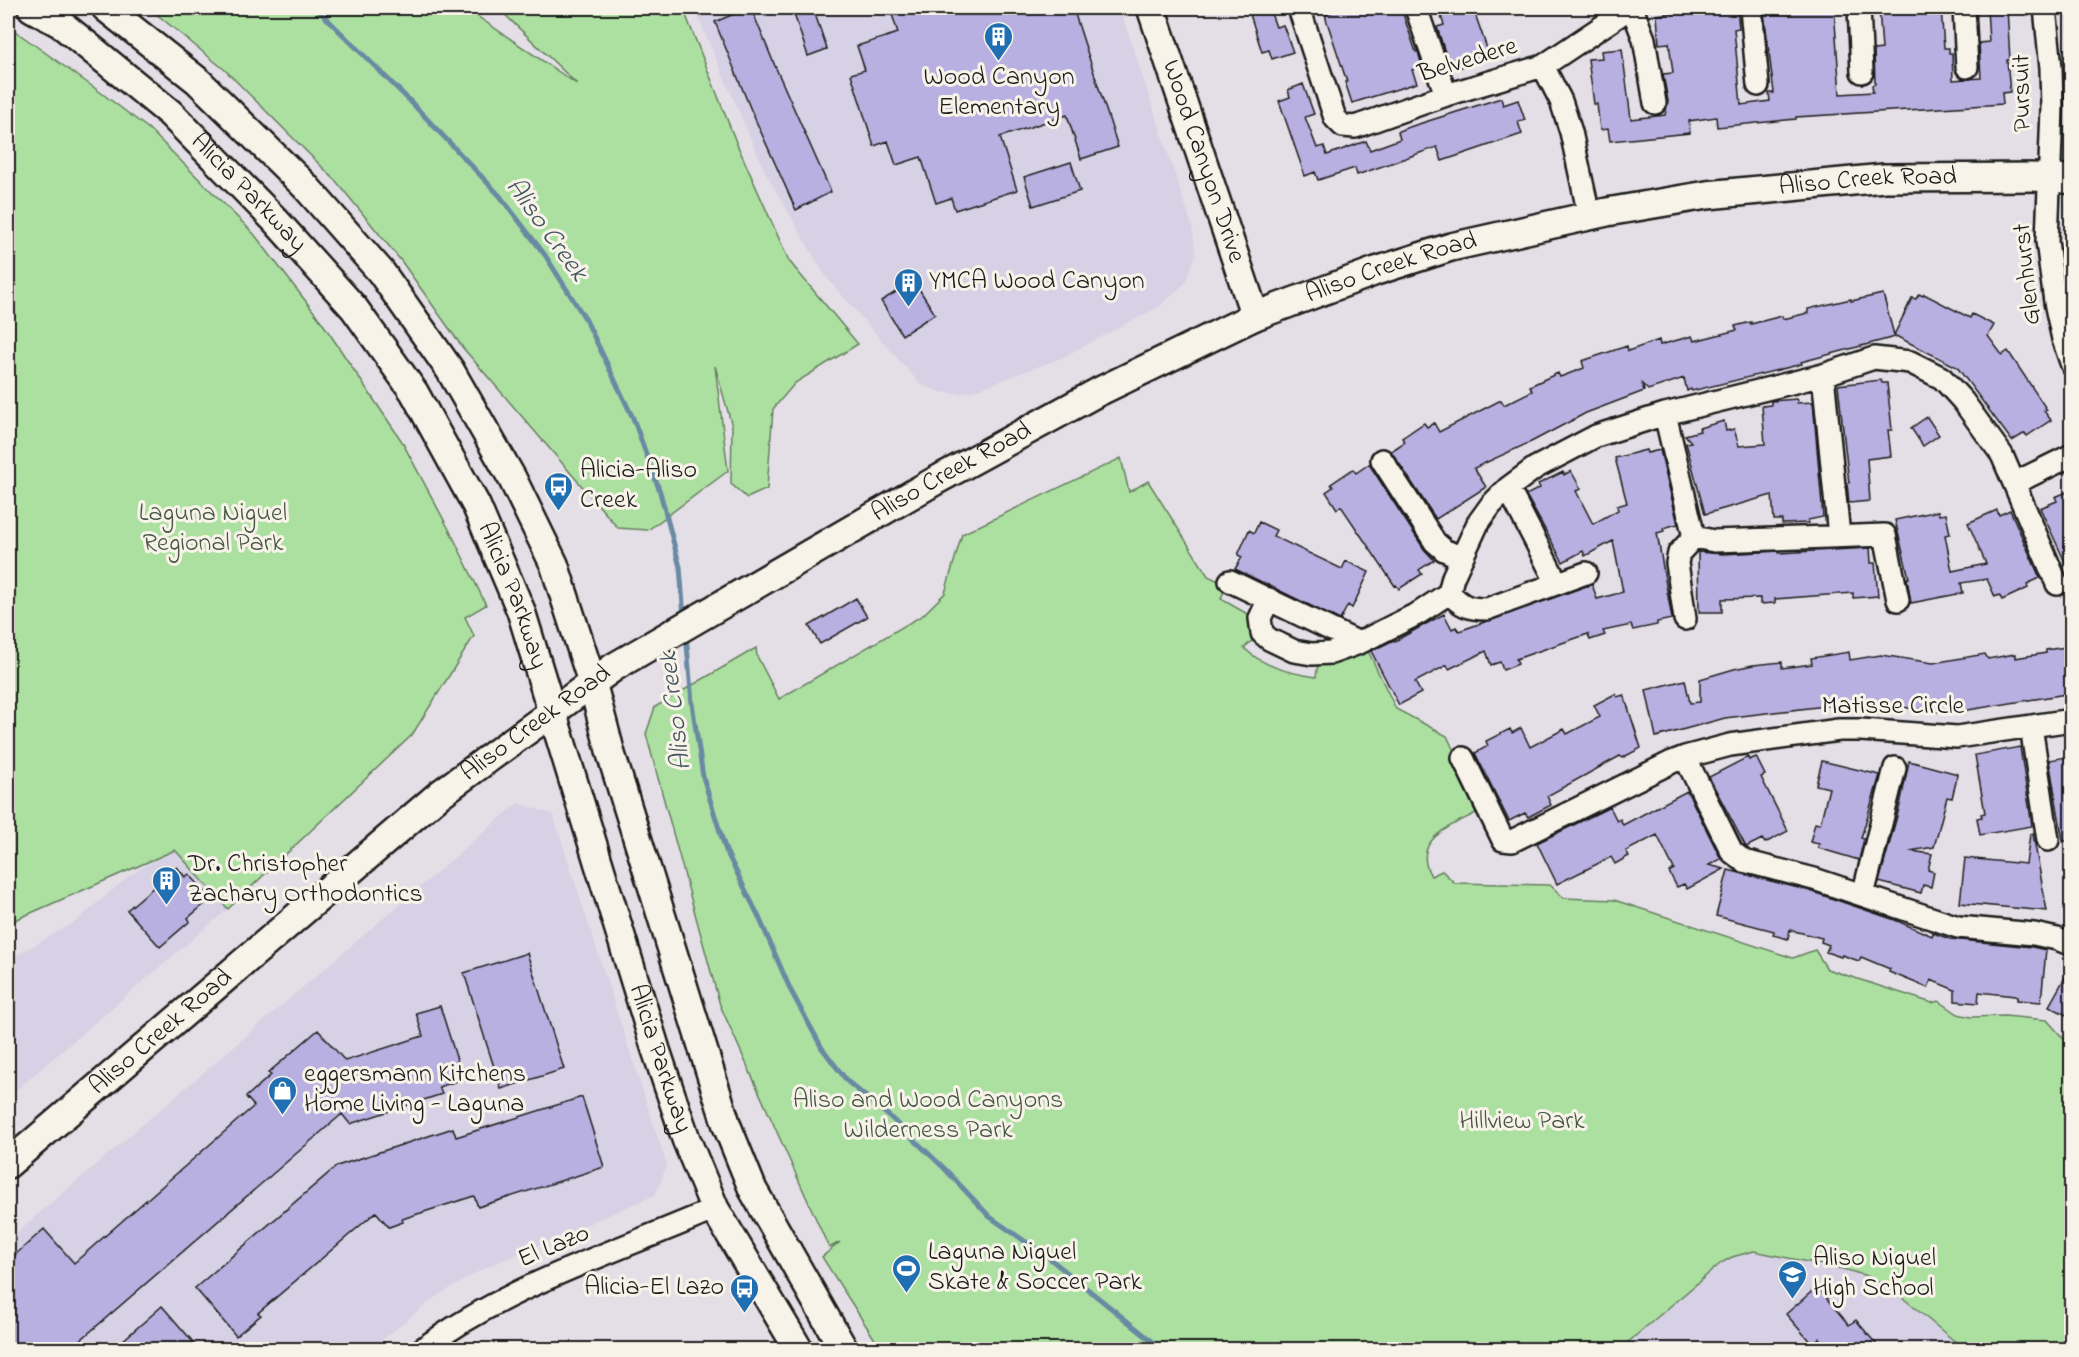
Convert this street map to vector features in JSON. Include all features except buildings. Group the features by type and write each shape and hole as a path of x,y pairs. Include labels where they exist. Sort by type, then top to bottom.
{"main road":[{"name":"Alicia Parkway","path":"32,8 61,24 170,113 275,220 354,308 414,392 476,505 521,611 656,1050 686,1139 715,1209 799,1350"},
{"name":"Alicia Parkway","path":"106,8 198,81 306,187 381,272 450,370 512,478 554,564 727,1126 753,1190 844,1350"},
{"name":"Wood Canyon Drive","path":"1151,8 1255,316"},
{"name":"Aliso Creek Road","path":"8,1164 440,794 614,667 935,482 1098,392 1255,316 1377,271 1451,247 1589,215 1707,195 1884,177 2061,178"}],"street":[{"name":"Belvedere","path":"1299,8 1335,118 1343,126 1355,127 1446,95 1543,66 1631,8"},
{"path":"1416,8 1446,95"},
{"path":"1631,8 1644,39 1655,103"},
{"path":"1751,8 1758,85"},
{"path":"1859,8 1862,72"},
{"path":"1964,8 1967,67"},
{"name":"Pursuit","path":"2045,8 2061,178"},
{"path":"1543,66 1561,101 1571,132 1589,215"},
{"name":"Glenhurst","path":"2061,178 2047,241 2062,339 2072,365"},
{"path":"1269,599 1260,618 1262,633 1294,651 1312,654 1331,653 1359,642 1419,613 1449,593 1478,523 1491,505 1508,488 1535,468 1596,436 1665,414 1823,375 1874,358 1910,362 1942,378 1964,401 2002,455 2057,584"},
{"path":"1823,375 1839,536"},
{"path":"1665,414 1694,537"},
{"path":"2015,483 2072,456"},
{"path":"1382,460 1435,542 1444,550 1462,558"},
{"path":"1508,488 1557,583"},
{"path":"1694,537 1713,541 1885,535 1898,600"},
{"path":"1685,619 1677,563 1679,553 1694,537"},
{"path":"1449,593 1459,603 1472,609 1487,609 1586,573"},
{"path":"1230,581 1359,642"},
{"name":"Matisse Circle","path":"1463,758 1503,840 1512,841 1671,762 1730,745 1839,730 1957,737 2072,720"},
{"path":"2031,726 2048,840"},
{"path":"1685,757 1732,852 1744,861 1814,879 1958,927 2034,934 2072,945"},
{"path":"1863,895 1895,768"},
{"name":"El Lazo","path":"421,1350 446,1331 485,1307 715,1209"}],"shaded area":[{"path":"694,8 1120,8 1192,226 1196,254 1185,283 1160,306 1061,358 960,394 941,392 921,385 825,276 764,170"},
{"path":"518,803 553,814 667,1166 655,1195 483,1269 434,1298 371,1349 8,1349 8,1240"},
{"path":"176,850 228,909 8,1097 8,960 75,922 129,876 168,852"},
{"name":"Aliso Niguel High School","path":"1754,1251 1867,1276 1897,1293 1953,1340 1969,1349 1620,1350 1721,1263 1732,1257"}],"green space":[{"path":"149,8 465,8 578,85 498,8 683,8 736,142 789,261 858,344 795,383 773,409 767,489 747,498 731,484 732,426 715,366 728,471 648,530 618,528 463,348 402,262 336,181 225,70"},
{"name":"Laguna Niguel Regional Park","path":"8,26 149,129 254,234 321,321 401,440 452,535 486,605 465,617 474,636 412,735 228,909 175,850 8,923"},
{"name":"Hillview Park","path":"1121,458 1129,492 1148,481 1208,576 1225,584 1221,599 1251,616 1250,629 1254,639 1244,648 1252,655 1277,668 1316,677 1318,664 1348,660 1368,651 1396,709 1447,736 1457,757 1453,763 1476,813 1445,829 1429,844 1426,863 1431,876 1442,871 1455,883 1550,885 1564,898 1614,900 1793,958 1815,950 1827,969 1932,1003 1939,1001 1958,1014 1971,1017 2005,1016 2047,1020 2071,1047 2071,1349 1969,1349 1953,1340 1897,1293 1867,1276 1754,1251 1732,1257 1721,1263 1620,1349 881,1349 822,1257 840,1242 829,1248 720,1005 646,734 655,707 756,648 757,656 779,699 923,615 945,593 962,534"}],"waterway":[{"name":"Aliso Creek","path":"316,8 410,101 500,196 545,255 586,320 633,418 660,492 680,567 684,618"},
{"name":"Aliso Creek","path":"686,634 692,703 703,777 726,851 758,915 791,991 822,1048 847,1081 890,1117 944,1168 990,1217 1049,1258 1163,1350"}],"place":[{"name":"Wood Canyon Elementary","path":"999,62"},
{"name":"YMCA Wood Canyon","path":"908,308"},
{"name":"Alicia-Aliso Creek","path":"559,512"},
{"name":"Dr. Christopher Zachary Orthodontics","path":"167,906"},
{"name":"eggersmann Kitchens Home Living - Laguna","path":"283,1116"},
{"name":"Laguna Niguel Skate & Soccer Park","path":"907,1294"},
{"name":"Aliso Niguel High School","path":"1792,1300"},
{"name":"Alicia-El Lazo","path":"745,1314"}],"park label":[{"name":"Aliso and Wood Canyons Wilderness Park","path":"928,1116"}]}
